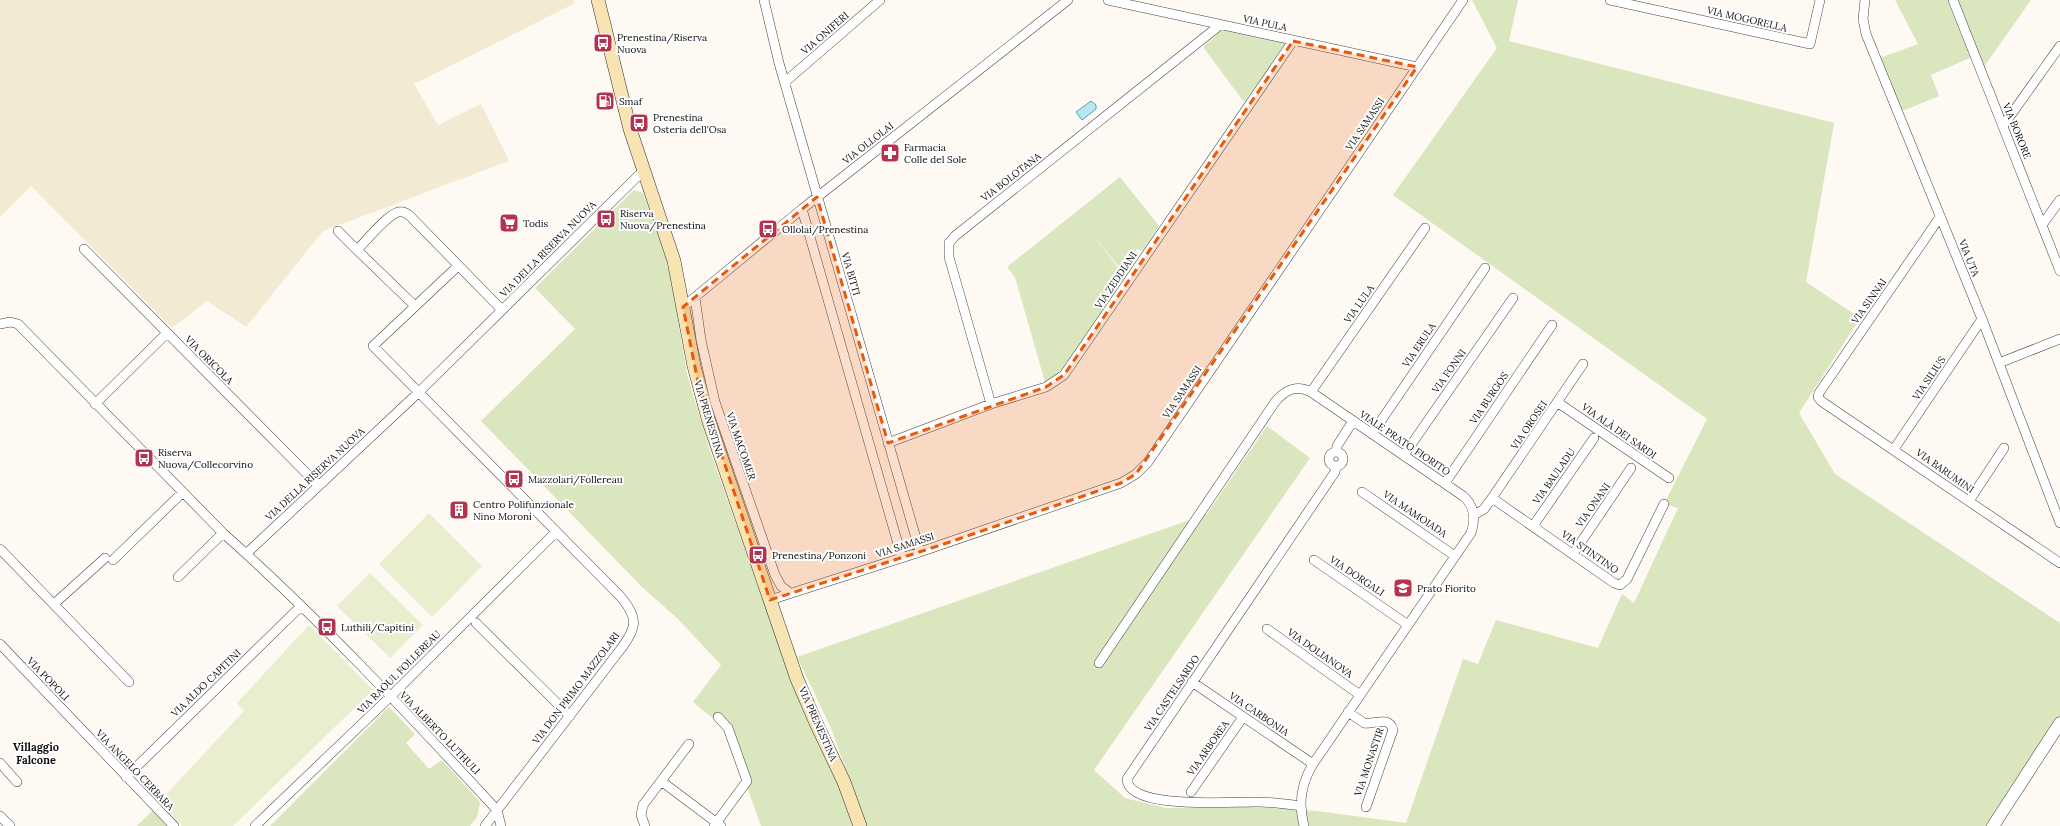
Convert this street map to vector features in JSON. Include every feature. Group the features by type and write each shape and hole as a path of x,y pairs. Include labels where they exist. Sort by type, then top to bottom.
{"main road":[{"name":"VIA PRENESTINA","path":"598,0 622,103 643,171 671,250 694,366 705,410 804,696 844,782 860,826"}],"street":[{"name":"VIA BITTI","path":"764,0 817,197 920,552"},
{"name":"VIA OLLOLAI","path":"683,307 817,197 1068,0"},
{"name":"VIA PULA","path":"1108,0 1417,67"},
{"name":"VIA SAMASSI","path":"770,600 920,552 1121,483 1138,472 1148,462 1463,0"},
{"name":"VIA MOGORELLA","path":"1610,0 1810,44 1820,0"},
{"name":"VIA UTA","path":"1865,0 1863,19 1866,34 1982,319 2060,523"},
{"name":"VIA BORORE","path":"1953,0 2060,271"},
{"name":"VIA ONIFERI","path":"785,82 878,1"},
{"name":"VIA BOLOTANA","path":"991,404 949,257 949,243 955,236 1220,25"},
{"name":"VIA ZEDDIANI","path":"888,443 991,404 1049,385 1059,380 1066,373 1293,41"},
{"path":"2003,126 2060,46"},
{"name":"VIA DELLA RISERVA NUOVA","path":"247,553 419,392 643,171"},
{"path":"2042,225 2060,200"},
{"path":"802,209 902,558"},
{"path":"357,250 392,216 401,212 410,216 502,310"},
{"name":"VIA SINNAI","path":"1818,398 1819,393 1940,217"},
{"name":"VIA LULA","path":"1311,392 1425,228"},
{"path":"338,231 415,306 458,266"},
{"name":"VIA ORICOLA","path":"84,249 319,486"},
{"name":"VIA ERULA","path":"1372,434 1485,268"},
{"name":"VIA MACOMER","path":"695,297 704,354 720,418 775,576 780,584 790,593"},
{"name":"VIA FONNI","path":"1404,455 1513,298"},
{"name":"VIA DON PRIMO MAZZOLARI","path":"415,306 373,346 626,602 632,612 634,623 632,632 623,646 485,826"},
{"name":"VIA SILIUS","path":"1894,449 1982,319"},
{"path":"0,324 10,322 18,324 95,404 224,533 247,553"},
{"name":"VIA BURGOS","path":"1445,483 1552,325"},
{"path":"95,404 167,334"},
{"path":"1999,363 2060,339"},
{"name":"VIA OROSEI","path":"1492,498 1583,364"},
{"name":"VIALE PRATO FIORITO","path":"1099,663 1275,402 1282,394 1292,388 1302,388 1311,392 1445,483 1466,498 1474,515"},
{"name":"VIA BARUMINI","path":"1818,398 2060,563"},
{"name":"VIA ALÀ DEI SARDI","path":"1557,402 1669,478"},
{"name":"VIA CASTELSARDO","path":"1300,806 1260,802 1172,801 1143,795 1131,789 1127,781 1129,774 1335,472 1336,466 1341,465 1343,460 1341,454 1336,452 1337,446 1353,421"},
{"name":"VIA BAULADU","path":"1533,526 1594,438"},
{"path":"1969,502 2004,448"},
{"name":"VIA ONANI","path":"1573,554 1631,468"},
{"path":"54,604 109,559 183,492"},
{"name":"VIA MAMOIADA","path":"1362,492 1455,556"},
{"path":"1304,826 1300,806 1302,786 1313,764 1471,533 1474,515 1484,510 1492,498"},
{"name":"VIA STINTINO","path":"1492,498 1614,583 1623,584 1664,504"},
{"name":"VIA RAOUL FOLLEREAU","path":"255,826 390,697 556,532"},
{"path":"178,577 224,533"},
{"path":"0,549 129,682"},
{"name":"VIA ALBERTO LUTHULI","path":"247,553 390,697 497,810"},
{"name":"VIA DORGALI","path":"1314,560 1408,625"},
{"name":"VIA ALDO CAPITINI","path":"126,777 301,606"},
{"path":"476,623 570,716"},
{"name":"VIA DOLIANOVA","path":"1267,630 1360,695"},
{"name":"VIA POPOLI","path":"0,644 81,729"},
{"name":"VIA CARBONIA","path":"1192,682 1313,764"},
{"name":"VIA MONASTIR","path":"1348,712 1364,723 1379,720 1386,722 1392,726 1394,730 1366,807"},
{"path":"661,781 717,825 747,781 728,728 718,717"},
{"name":"VIA ARBOREA","path":"1191,792 1243,717"},
{"path":"1993,826 2060,723"},
{"name":"VIA ANGELO CERBARA","path":"81,729 174,826"},
{"path":"645,826 641,815 643,805 689,744"},
{"path":"0,763 17,782"},
{"path":"497,810 501,826"},
{"path":"0,816 10,826"}],"highlighted area":[{"path":"1293,41 1417,67 1136,474 1121,483 944,544 770,600 699,387 683,307 817,197 888,443 1046,387 1064,375"}],"shaded area":[{"path":"0,0 574,0 575,3 414,84 438,125 481,104 509,161 323,231 246,327 207,301 172,328 31,186 0,217"}],"green space":[{"path":"1472,0 1518,0 1509,41 1834,123 1806,282 1860,318 1799,413 1835,474 2060,623 2060,718 1993,826 866,826 831,728 797,657 1207,514 1267,426 1310,458 1094,770 1125,798 1166,808 1253,807 1317,811 1406,823 1463,659 1478,664 1496,620 1598,648 1622,594 1634,603 1678,508 1664,504 1707,419 1393,195 1497,48"},
{"path":"1895,0 2031,0 1981,71 1974,56 1931,75 1939,96 1905,110 1898,110 1877,59 1918,44"},
{"path":"1223,29 1287,44 1244,102 1203,47"},
{"path":"1120,177 1159,226 1143,251 1137,249 1134,253 1136,260 1126,276 1085,225 1126,278 1058,377 1045,382 1015,277 1007,267"},
{"path":"634,190 643,193 662,245 671,279 687,374 710,451 802,709 846,801 852,826 761,826 726,729 693,702 721,665 677,618 642,587 481,421 575,329 535,288"},
{"path":"429,513 482,566 432,617 379,564"},
{"path":"370,573 423,625 390,658 337,606"},
{"path":"309,625 373,690 233,826 182,826 159,802 244,711 237,703"},
{"path":"389,707 415,734 406,743 429,769 442,760 480,802 477,817 470,826 270,826"},
{"path":"153,810 169,826 137,826"}],"water":[{"path":"1091,101 1096,105 1096,109 1082,120 1076,112"}],"place":[{"name":"Prenestina/Riserva Nuova","path":"603,43"},
{"name":"Smaf","path":"605,101"},
{"name":"Prenestina Osteria dell'Osa","path":"639,123"},
{"name":"Farmacia Colle del Sole","path":"890,153"},
{"name":"Riserva Nuova/Prenestina","path":"606,219"},
{"name":"Todis","path":"509,223"},
{"name":"Ollolai/Prenestina","path":"768,229"},
{"name":"Riserva Nuova/Collecorvino","path":"144,458"},
{"name":"Mazzolari/Follereau","path":"514,479"},
{"name":"Centro Polifunzionale Nino Moroni","path":"459,510"},
{"name":"Prenestina/Ponzoni","path":"758,555"},
{"name":"Prato Fiorito","path":"1403,588"},
{"name":"Luthili/Capitini","path":"327,627"}],"district":[{"name":"Villaggio Falcone","path":"36,753"}]}
